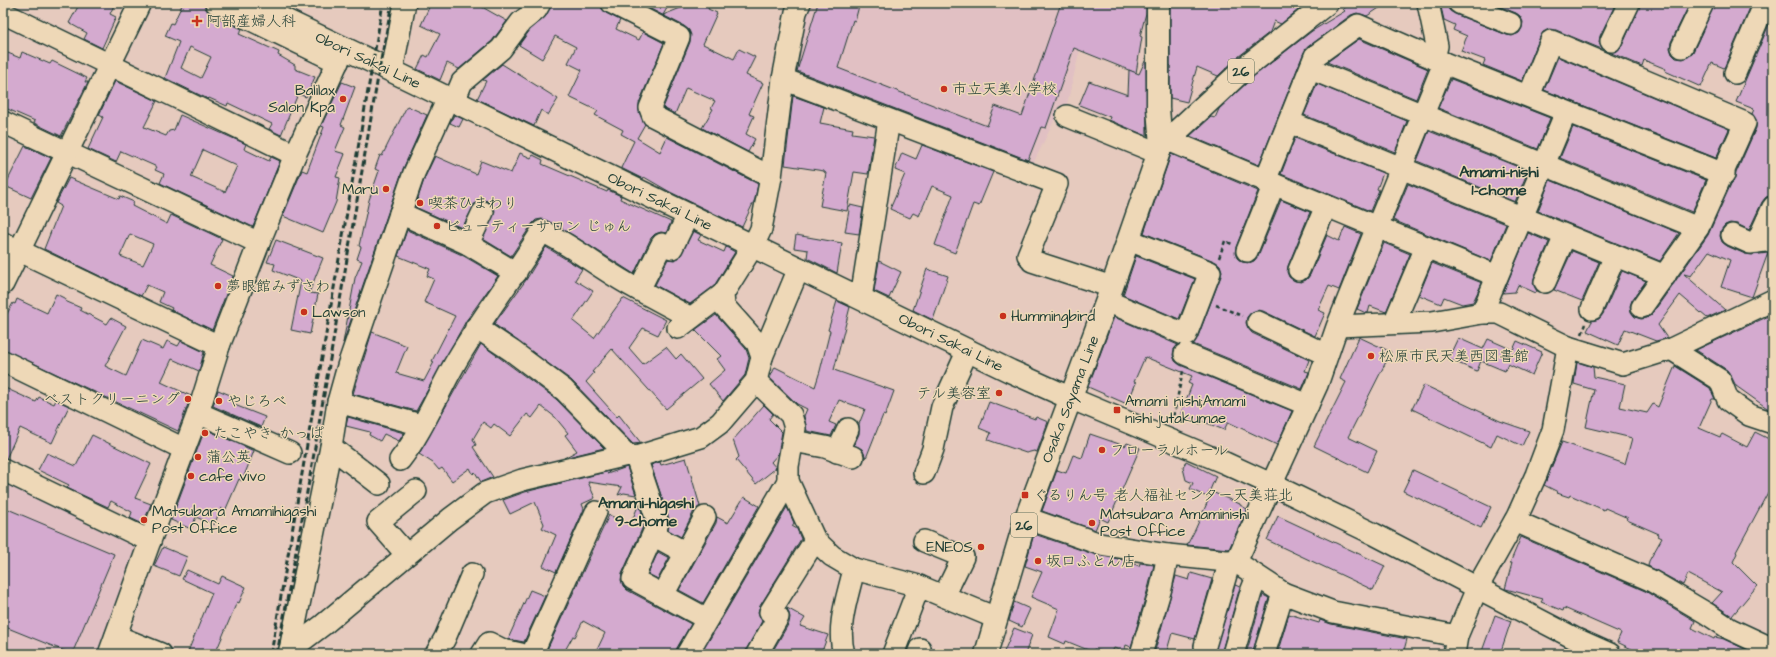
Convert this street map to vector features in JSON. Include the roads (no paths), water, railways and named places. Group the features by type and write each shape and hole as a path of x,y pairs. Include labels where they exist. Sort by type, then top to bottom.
{"main road":[{"name":"Obori Sakai Line","path":"249,3 341,55 392,71 1070,398"},
{"name":"Osaka Sayama Line","path":"986,654 1026,518 1110,294 1162,146 1158,108 1158,3"},
{"name":"Osaka Sayama Line","path":"1162,146 1246,67 1327,3"}],"street":[{"path":"3,284 12,247 67,153 140,3"},
{"path":"162,654 113,645 132,615 150,541 198,413 219,346 295,155 341,55 216,3"},
{"path":"392,71 405,3"},
{"path":"612,3 679,37 650,108 653,116 771,177"},
{"path":"400,460 412,445 421,425 476,328 516,273 542,231 564,242 621,281 639,290 684,323 723,294 753,246 761,229 771,177 784,79 796,12 800,3"},
{"path":"1204,646 1233,562 1273,485 1308,405 1377,227 1423,115 1439,61 1428,3"},
{"path":"1460,3 1510,24"},
{"path":"1611,41 1629,3"},
{"path":"1682,47 1703,3"},
{"path":"1735,73 1766,3"},
{"path":"290,652 331,447 338,402 348,366 414,173 451,100 462,82 501,49 534,5"},
{"path":"3,13 295,155"},
{"path":"1247,251 1289,122 1315,56 1358,25 1439,61 1724,174"},
{"path":"1529,96 1551,41 1745,123 1724,174 1698,228 1642,307"},
{"path":"1311,69 1543,166 1698,228"},
{"path":"784,79 1057,184 1030,258 1110,294 1186,335 1210,272 1129,240"},
{"path":"1482,313 1566,112"},
{"path":"1067,116 1270,182 1498,276"},
{"path":"861,298 888,120"},
{"path":"3,122 259,243"},
{"path":"1289,122 1522,219 1664,276"},
{"path":"1299,270 1326,206"},
{"path":"1732,235 1750,243 1765,241 1773,207"},
{"path":"468,244 483,212"},
{"path":"400,213 468,244 516,273"},
{"path":"639,290 662,244 672,248 688,215"},
{"path":"1546,282 1565,236"},
{"path":"12,247 219,346"},
{"path":"1394,323 1426,247"},
{"path":"1592,309 1615,256"},
{"path":"290,652 406,554 485,493 522,480 631,456 701,437 720,423 756,381 762,357 799,268"},
{"path":"723,294 724,306 757,342 762,357"},
{"path":"1338,326 1432,322 1482,313 1499,313 1572,348 1623,364 1671,349 1773,300"},
{"path":"1258,322 1327,355"},
{"path":"476,328 512,351 564,390 631,456 658,523 633,579 707,619"},
{"path":"1026,518 1100,544 1233,562 1283,593 1333,612 1456,645 1477,588 1515,521 1536,475 1553,430 1572,348"},
{"path":"1671,349 1720,380 1728,400 1749,415 1773,423"},
{"path":"924,473 933,449 942,407 968,350"},
{"path":"1185,354 1308,405"},
{"path":"3,361 184,449"},
{"path":"756,381 791,415 795,428 788,466 788,481 815,540 832,556 854,569 918,586 996,618"},
{"path":"1070,398 1167,438 1273,485 1374,534 1574,638 1610,654"},
{"path":"338,402 421,425"},
{"path":"198,413 290,453"},
{"path":"793,441 824,447 845,455 848,429"},
{"path":"331,447 378,484"},
{"path":"3,470 150,541"},
{"path":"687,654 788,481"},
{"path":"406,554 378,522 416,491"},
{"path":"532,654 596,512"},
{"path":"663,595 705,517"},
{"path":"1515,521 1650,580 1730,629 1773,649"},
{"path":"653,535 686,553"},
{"path":"757,654 778,617 770,612 815,540"},
{"path":"924,541 963,557 944,596"},
{"path":"1141,654 1161,588 1168,554"},
{"path":"844,654 841,641 841,625 854,569"},
{"path":"436,654 445,638 472,574"},
{"path":"1233,654 1251,592 1258,577"},
{"path":"893,654 918,586"},
{"path":"1264,654 1283,593"},
{"path":"482,654 489,643 503,650 521,654"}],"railway":[{"path":"271,654 383,3"},
{"path":"277,654 312,465 380,65 392,3"}],"place":[{"name":"阿部産婦人科","path":"197,21"},
{"name":"市立天美小学校","path":"944,89"},
{"name":"Balilax Salon Kpa","path":"343,99"},
{"name":"Maru","path":"386,189"},
{"name":"喫茶ひまわり","path":"420,203"},
{"name":"ビューティーサロン じゅん","path":"437,226"},
{"name":"夢眼館みずさわ","path":"218,286"},
{"name":"Lawson","path":"304,312"},
{"name":"Hummingbird","path":"1003,316"},
{"name":"松原市民天美西図書館","path":"1371,356"},
{"name":"テル美容室","path":"999,393"},
{"name":"ベストクリーニング","path":"188,399"},
{"name":"やじろべ","path":"219,401"},
{"name":"Amami nishi;Amami nishi jutakumae","path":"1117,410"},
{"name":"たこやき かっぱ","path":"205,433"},
{"name":"フローラルホール","path":"1102,450"},
{"name":"蒲公英","path":"198,457"},
{"name":"cafe vivo","path":"191,476"},
{"name":"ぐるりん号 老人福祉センター天美荘北","path":"1025,495"},
{"name":"Matsubara Amamihigashi Post Office","path":"144,520"},
{"name":"Matsubara Amaminishi Post Office","path":"1092,523"},
{"name":"ENEOS","path":"981,547"},
{"name":"坂口ふとん店","path":"1038,561"}],"district":[{"name":"Amami-nishi 1-chome","path":"1499,180"},
{"name":"Amami-higashi 9-chome","path":"646,511"}]}
